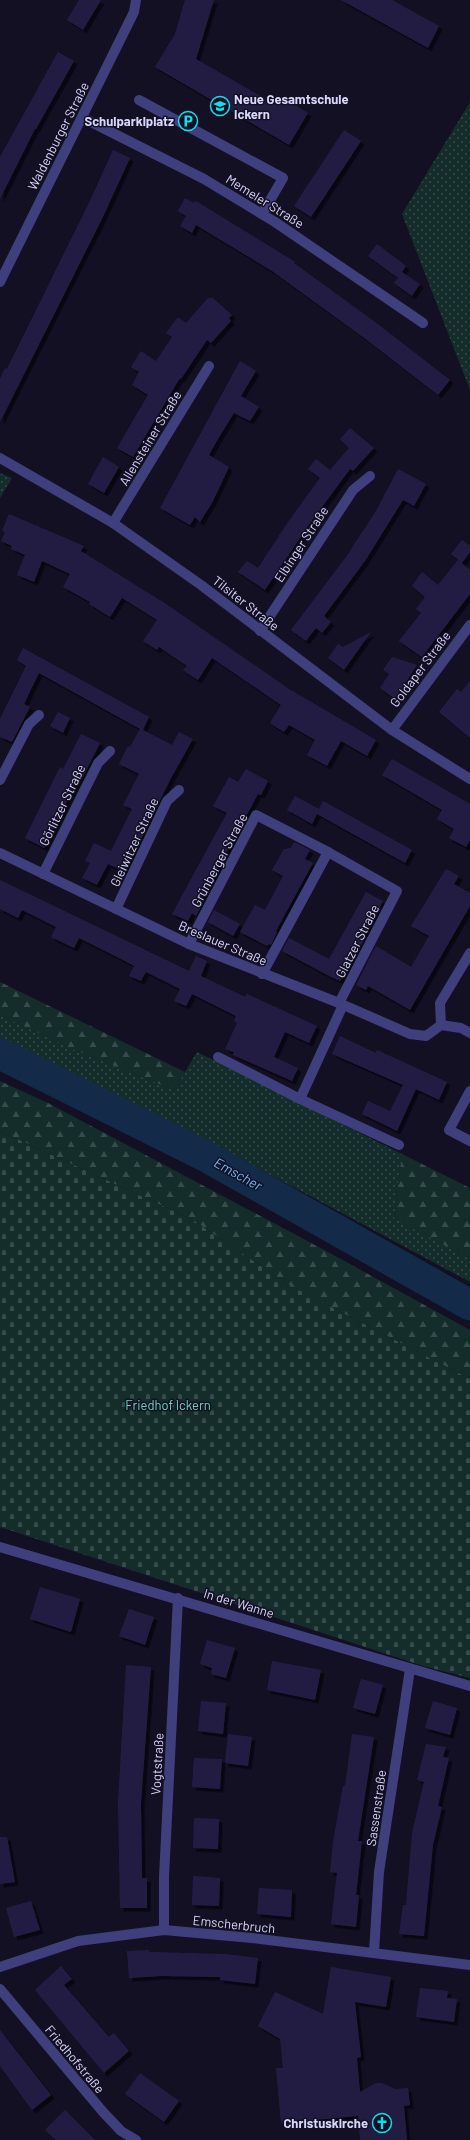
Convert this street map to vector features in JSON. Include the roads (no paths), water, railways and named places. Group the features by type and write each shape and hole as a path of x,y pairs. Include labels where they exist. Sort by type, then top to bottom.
{"street":[{"name":"Waldenburger Straße","path":"0,282 83,118 134,12 136,0"},
{"path":"139,100 283,178 262,214"},
{"name":"Memeler Straße","path":"83,118 204,179 262,214 423,323"},
{"name":"Allensteiner Straße","path":"113,523 209,366"},
{"name":"Tilsiter Straße","path":"0,458 113,523 201,585 392,730 470,779"},
{"name":"Elbinger Straße","path":"260,631 353,490 370,476"},
{"name":"Goldaper Straße","path":"392,730 470,625"},
{"path":"0,780 29,724 39,715"},
{"name":"Görlitzer Straße","path":"43,874 98,763 110,752"},
{"name":"Gleiwitzer Straße","path":"116,909 167,800 179,790"},
{"name":"Grünberger Straße","path":"189,944 256,815 328,852"},
{"path":"262,974 328,852"},
{"name":"Glatzer Straße","path":"300,1099 341,1004 397,891 328,852"},
{"name":"Breslauer Straße","path":"0,853 189,944 341,1004 410,1034 426,1036 440,1025"},
{"path":"470,953 440,1003 440,1025 461,1028 470,1033"},
{"path":"218,1057 300,1099 399,1145"},
{"path":"470,1091 449,1130 470,1141"},
{"name":"In der Wanne","path":"0,1547 178,1598 470,1686"},
{"name":"Vogtstraße","path":"164,1930 164,1877 178,1598"},
{"name":"Sassenstraße","path":"374,1952 379,1872 410,1669"},
{"name":"Emscherbruch","path":"0,1967 78,1941 164,1930 252,1938 470,1965"},
{"name":"Friedhofstraße","path":"0,1989 103,2112 121,2131 136,2140"}],"waterway":[{"name":"Emscher","path":"0,1054 205,1156 470,1305"}],"place":[{"name":"Neue Gesamtschule Ickern","path":"220,106"},
{"name":"Schulparklplatz","path":"188,121"},
{"name":"Christuskirche","path":"382,2123"}],"park label":[{"name":"Friedhof Ickern","path":"168,1405"}]}
